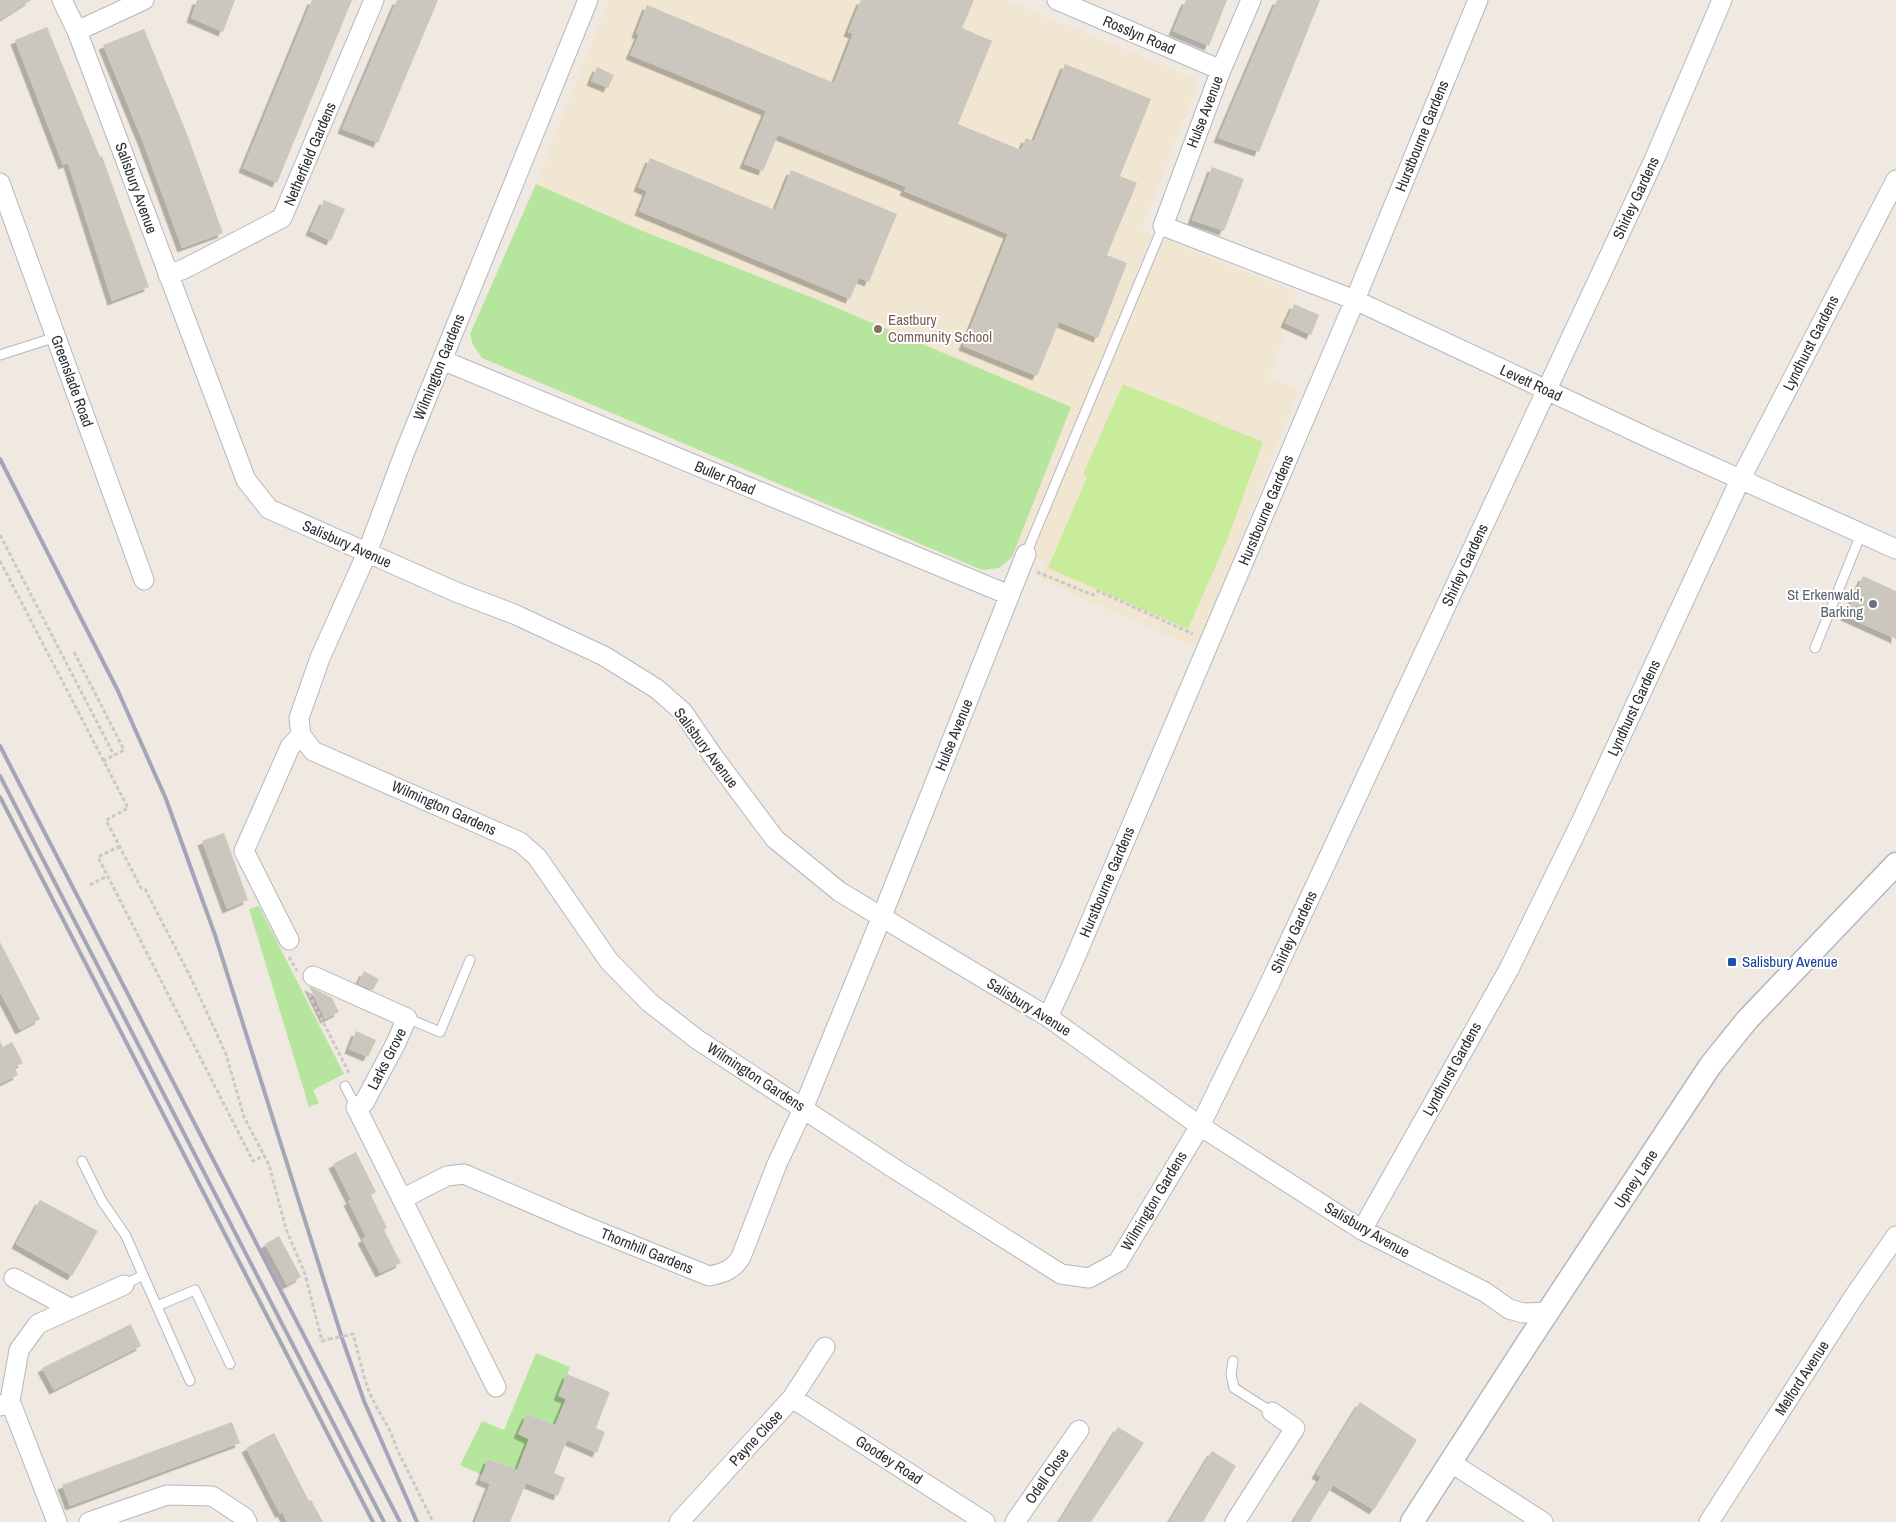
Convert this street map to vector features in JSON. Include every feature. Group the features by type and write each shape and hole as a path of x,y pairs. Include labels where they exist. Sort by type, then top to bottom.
{"street":[{"name":"Salisbury Avenue","path":"62,0 77,31 246,480 269,509 456,592 514,614 604,656 657,689 683,712 718,763 775,839 840,892 1048,1017 1200,1126 1362,1230 1485,1292 1509,1309 1522,1313 1548,1312"},
{"path":"77,31 144,0"},
{"name":"Netherfield Gardens","path":"168,275 184,269 282,218 374,0"},
{"name":"Wilmington Gardens","path":"588,0 442,360 367,553 320,658 299,718 300,736 313,752 520,842 537,857 609,961 649,1002 698,1040 898,1171 1061,1274 1089,1278 1118,1262 1200,1126"},
{"name":"Rosslyn Road","path":"1057,0 1221,70"},
{"name":"Hulse Avenue","path":"1163,226 1221,70 1251,0"},
{"name":"Hurstbourne Gardens","path":"1048,1017 1072,965 1355,300 1478,0"},
{"name":"Shirley Gardens","path":"1200,1126 1277,967 1654,160 1722,0"},
{"name":"Lyndhurst Gardens","path":"1362,1230 1509,969 1581,822 1740,480 1896,180"},
{"name":"Greenslade Road","path":"0,183 144,580"},
{"name":"Levett Road","path":"1163,226 1355,300 1546,391 1896,549"},
{"name":"Buller Road","path":"442,360 1009,596"},
{"name":"Hulse Avenue","path":"882,916 1024,560"},
{"path":"289,940 244,851 290,747 300,736"},
{"name":"Upney Lane","path":"1412,1522 1710,1066 1747,1020 1896,864"},
{"name":"Thornhill Gardens","path":"402,1199 447,1176 464,1174 580,1224 709,1276 721,1274 735,1267 741,1257 778,1164 804,1109 882,916"},
{"name":"Larks Grove","path":"313,976 407,1018 364,1103 356,1107"},
{"path":"356,1107 496,1387"},
{"name":"Melford Avenue","path":"1709,1522 1896,1236"},
{"path":"14,1278 70,1308"},
{"path":"56,1522 5,1403 19,1350 38,1324 124,1285"},
{"name":"Payne Close","path":"679,1522 792,1398 825,1347"},
{"name":"Goodey Road","path":"792,1398 985,1522"},
{"path":"1235,1522 1295,1428 1272,1412"},
{"name":"Odell Close","path":"1015,1522 1078,1430"},
{"path":"1450,1462 1543,1522"},
{"path":"89,1522 167,1495 212,1496 244,1516 247,1522"}],"lane":[{"path":"1024,560 1163,226"},
{"path":"0,355 56,337"},
{"path":"1815,648 1860,534"},
{"path":"407,1018 440,1032 470,960"},
{"path":"345,1086 356,1107"},
{"path":"82,1161 102,1201 126,1236 190,1381"},
{"path":"124,1285 143,1275"},
{"path":"157,1306 195,1290 230,1364"},
{"path":"1233,1361 1231,1374 1234,1388 1272,1412"}],"path":[{"path":"0,535 114,756"},
{"path":"1024,560 1092,595 1098,591 1210,641"},
{"path":"0,561 128,808 106,820 141,888 145,889 191,978 226,1054 244,1117 265,1154 272,1173 286,1229 305,1274 322,1341 353,1334 372,1398 394,1438 396,1447 433,1522"},
{"path":"74,652 124,750 103,761"},
{"path":"120,846 98,857 253,1161 265,1154"},
{"path":"90,885 107,876"}],"shaded area":[{"name":"Eastbury Community School","path":"609,0 1005,0 1199,80 1141,230 1298,293 1285,323 1282,341 1270,377 1299,390 1198,649 1039,579 1047,562 1015,549 1012,557 999,568 982,570 482,358 473,345 470,334 536,184"}],"green space":[{"path":"536,184 640,230 818,300 1071,407 1012,557 999,568 982,570 482,358 473,345 470,334"},
{"path":"1123,384 1263,442 1228,538 1188,629 1048,568 1087,477 1083,474"},
{"path":"259,906 344,1074 313,1090 319,1103 309,1107 249,909"},
{"path":"536,1353 570,1367 559,1395 566,1399 555,1425 527,1414 519,1434 529,1439 517,1470 489,1459 482,1475 460,1465 482,1421 504,1430"}],"building":[{"path":"0,0 31,0 0,20"},
{"path":"197,0 235,0 223,32 191,18"},
{"path":"312,0 352,0 277,183 243,168"},
{"path":"397,0 438,0 378,143 342,129"},
{"path":"861,0 974,0 962,28 992,41 958,124 1021,150 1026,138 1034,141 1065,64 1151,99 1120,176 1137,183 1107,255 1127,263 1098,338 1059,322 1037,376 963,346 1008,234 904,191 906,187 778,135 763,171 744,164 766,111 630,55 639,35 636,33 647,5 834,83 853,34 848,32"},
{"path":"1186,0 1227,0 1209,46 1173,31"},
{"path":"1277,0 1320,0 1259,152 1218,138"},
{"path":"47,27 100,157 102,156 149,287 112,301 68,163 63,165 15,40"},
{"path":"144,29 187,134 223,233 182,248 143,142 103,45"},
{"path":"597,67 614,75 608,88 591,81"},
{"path":"650,158 775,210 791,170 897,214 869,282 859,278 850,299 639,211 647,191 638,187"},
{"path":"1212,167 1244,179 1224,231 1192,220"},
{"path":"324,200 345,209 331,241 310,231"},
{"path":"1294,304 1319,315 1311,335 1285,323"},
{"name":"St Erkenwald, Barking","path":"1863,576 1896,591 1896,639 1845,616"},
{"path":"224,833 248,900 227,909 202,841"},
{"path":"0,942 40,1019 20,1030 0,992"},
{"path":"364,971 379,979 373,990 358,984"},
{"path":"309,986 332,998 339,1012 325,1019"},
{"path":"356,1031 376,1040 368,1057 349,1049"},
{"path":"0,1041 3,1047 12,1042 23,1063 14,1067 18,1075 0,1084"},
{"path":"356,1152 376,1192 371,1195 387,1228 384,1230 401,1263 380,1273 362,1239 366,1237 348,1201 351,1200 333,1164"},
{"path":"40,1200 98,1231 72,1276 16,1244"},
{"path":"279,1236 301,1277 287,1285 265,1244"},
{"path":"131,1324 141,1346 54,1390 42,1368"},
{"path":"567,1374 610,1392 596,1428 605,1432 597,1453 567,1440 554,1473 565,1478 558,1496 526,1483 510,1522 475,1522 490,1484 480,1480 488,1459 517,1470 529,1439 518,1434 527,1414 555,1425 566,1399 558,1396"},
{"path":"1360,1402 1417,1440 1374,1510 1333,1485 1310,1522 1293,1522 1321,1477 1316,1474"},
{"path":"232,1422 240,1443 70,1506 62,1485"},
{"path":"1118,1427 1144,1443 1091,1522 1059,1522"},
{"path":"274,1433 309,1501 311,1500 323,1522 287,1522 282,1512 280,1514 246,1448"},
{"path":"1212,1451 1236,1466 1203,1522 1169,1522"}],"railway":[{"path":"0,459 118,691 166,799 215,935 343,1341 364,1401 417,1522"},
{"path":"0,746 400,1522"},
{"path":"0,776 384,1522"},
{"path":"0,797 373,1522"}],"place":[{"name":"Eastbury Community School","path":"878,329"},
{"name":"St Erkenwald, Barking","path":"1873,604"},
{"name":"Salisbury Avenue","path":"1732,962"}]}
